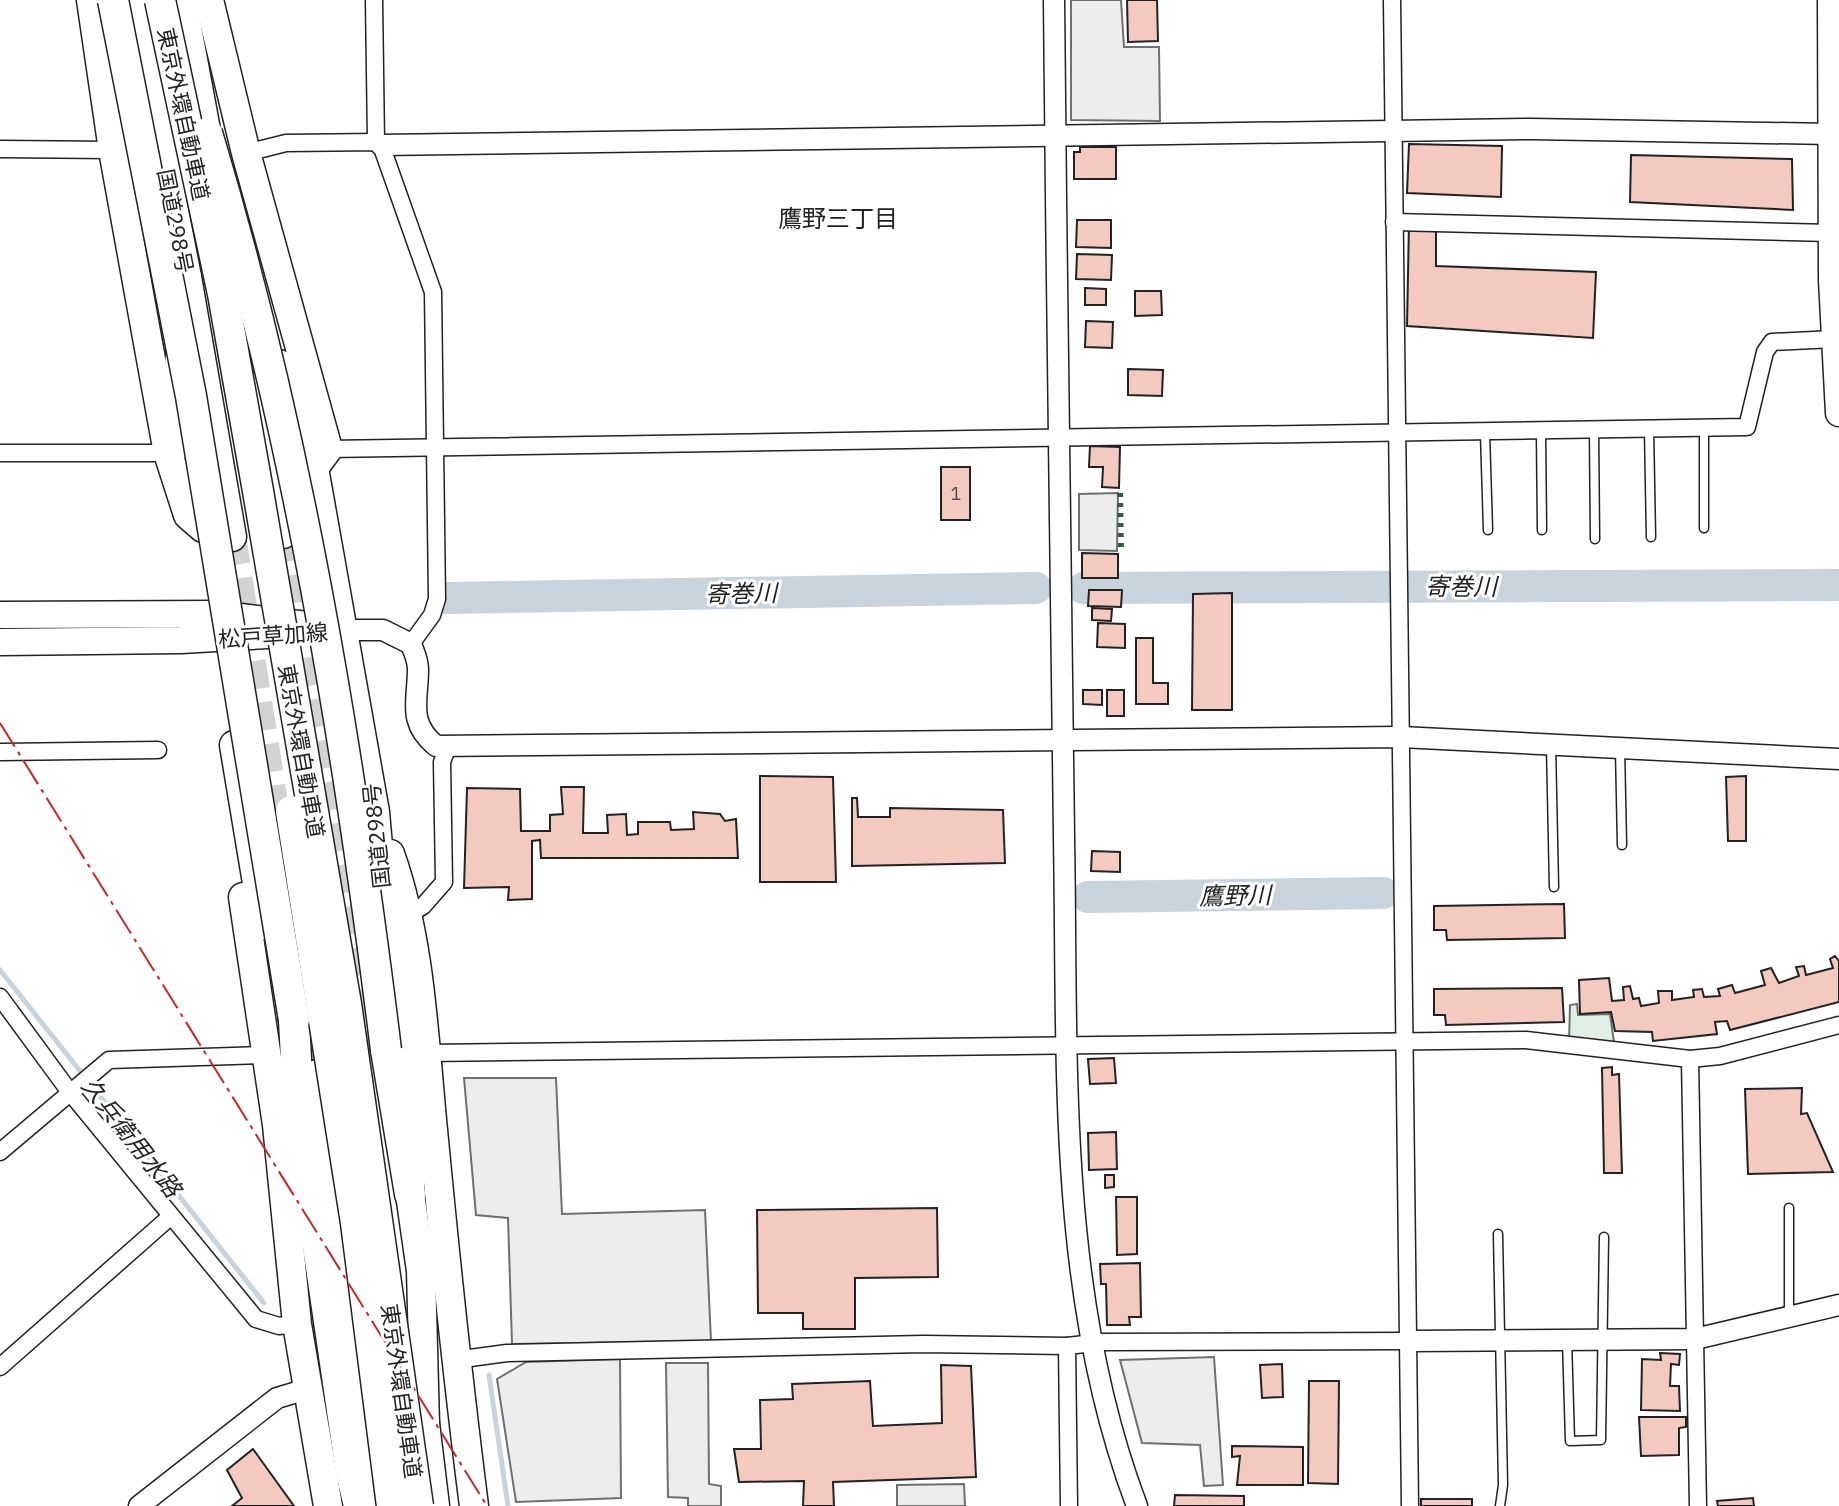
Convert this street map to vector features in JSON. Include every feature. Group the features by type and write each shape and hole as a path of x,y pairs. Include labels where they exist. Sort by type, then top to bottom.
{"highway":[{"path":"91,0 113,150 168,453 188,515 203,528"},
{"path":"113,0 191,396 294,1020 299,1117"},
{"name":"国道298号","path":"133,0 187,277 232,537"},
{"name":"東京外環自動車道","path":"143,0 207,296 324,1008 392,1506"},
{"name":"東京外環自動車道","path":"160,0 223,294 346,1004 418,1506"},
{"path":"170,0 252,292 307,540 363,862 380,1058 410,1194"},
{"name":"国道298号","path":"182,0 283,534"},
{"path":"209,0 321,459"},
{"name":"国道298号","path":"231,266 283,371 321,459 375,812 382,891 410,1095 410,1194 421,1271 425,1425"},
{"path":"187,277 176,399 203,528 255,880 299,1117 350,1472 358,1506"},
{"path":"375,812 408,915 426,1053 455,1360 474,1506"},
{"path":"255,880 243,894 242,905 277,1125 297,1324 328,1506"},
{"name":"国道298号","path":"380,1058 435,1506"},
{"path":"317,1074 377,1506"}],"main road":[{"path":"1831,0 1831,233 1839,413"},
{"name":"松戸草加線","path":"0,615 345,630"},
{"name":"松戸草加線","path":"0,642 218,626"}],"street":[{"path":"374,0 378,143 433,292 437,599 432,615 411,644"},
{"path":"1054,0 1062,739 1073,1201 1091,1342 1111,1427 1137,1506"},
{"path":"1392,0 1410,1506"},
{"path":"246,153 286,143 1393,131 1831,134"},
{"path":"0,149 113,150"},
{"path":"1394,222 1831,233"},
{"path":"321,459 434,447 1747,427 1765,352 1772,342 1834,339"},
{"path":"0,453 168,453"},
{"path":"345,630 383,630 411,644 419,666 413,708 417,724 436,746 1401,737 1839,759"},
{"path":"408,915 423,906 444,882 442,762 448,746"},
{"path":"0,752 158,750"},
{"path":"0,997 69,1091 256,1319 279,1326 297,1324"},
{"path":"426,1053 1526,1040 1690,1059 1720,1056 1839,1025"},
{"path":"0,1152 109,1060 265,1055"},
{"path":"1690,1059 1698,1506"},
{"path":"0,1367 170,1217"},
{"path":"455,1360 522,1353 923,1344 1067,1346 1091,1342 1695,1339 1839,1305"},
{"path":"1067,1346 1069,1506"},
{"path":"139,1506 277,1398 307,1389"}],"lane":[{"path":"1704,428 1704,528"},
{"path":"1649,429 1651,537"},
{"path":"1594,430 1595,539"},
{"path":"1541,432 1542,530"},
{"path":"1485,433 1488,530"},
{"path":"1551,744 1554,887"},
{"path":"1620,748 1622,845"},
{"path":"1789,1208 1789,1316"},
{"path":"1498,1234 1503,1485 1500,1506"},
{"path":"1567,1340 1570,1441 1601,1440 1604,1237"}],"green space":[{"path":"1577,1004 1578,1015 1610,1014 1615,1049 1569,1043 1570,1005"}],"shaded area":[{"path":"1071,0 1121,0 1124,47 1159,47 1160,121 1071,120"},
{"path":"1118,493 1117,551 1079,550 1079,494"},
{"path":"464,1078 556,1078 562,1214 705,1210 711,1341 512,1344 508,1218 476,1215"},
{"path":"1214,1357 1223,1485 1204,1486 1200,1445 1142,1443 1120,1360"},
{"path":"620,1359 621,1498 516,1502 497,1379 526,1362"},
{"path":"666,1363 708,1363 709,1484 721,1486 721,1506 688,1506 688,1498 668,1497"},
{"path":"964,1484 965,1506 897,1506 897,1485"}],"building":[{"path":"1127,0 1157,0 1158,41 1128,42"},
{"path":"1409,144 1502,146 1501,197 1407,193"},
{"path":"1080,147 1116,147 1116,179 1074,179 1074,152 1080,152"},
{"path":"1631,155 1792,159 1793,210 1630,202"},
{"path":"1077,220 1111,220 1111,248 1076,247"},
{"path":"1409,223 1436,223 1436,266 1596,272 1593,338 1407,326"},
{"path":"1077,254 1112,255 1111,280 1076,279"},
{"path":"1085,288 1106,289 1106,305 1085,305"},
{"path":"1135,291 1161,291 1162,315 1135,316"},
{"path":"1086,321 1113,322 1112,348 1085,347"},
{"path":"1128,369 1163,370 1162,396 1128,395"},
{"path":"1090,446 1120,447 1119,488 1102,487 1103,467 1089,467"},
{"path":"941,467 970,467 970,520 941,520"},
{"path":"1082,553 1118,554 1118,578 1082,578"},
{"path":"1089,590 1122,590 1121,607 1088,606"},
{"path":"1232,593 1232,710 1192,710 1193,594"},
{"path":"1092,608 1112,609 1111,621 1092,620"},
{"path":"1098,623 1125,624 1125,648 1097,647"},
{"path":"1136,638 1153,638 1153,683 1168,683 1168,704 1136,704"},
{"path":"1083,690 1102,690 1102,705 1083,704"},
{"path":"1107,690 1124,690 1124,716 1107,716"},
{"path":"760,776 833,777 836,882 760,882"},
{"path":"1746,776 1746,841 1728,841 1726,777"},
{"path":"561,787 584,787 583,833 608,833 607,815 626,814 627,835 638,834 638,822 670,822 671,830 694,829 693,812 720,814 725,821 736,819 738,858 541,858 540,840 532,841 532,899 508,900 509,887 464,888 467,788 520,789 521,831 550,831 550,815 563,814"},
{"path":"852,798 857,798 858,817 890,817 890,808 1003,810 1005,863 852,866"},
{"path":"1092,851 1120,852 1120,872 1091,871"},
{"path":"1564,904 1565,938 1447,940 1446,930 1434,930 1434,906"},
{"path":"1835,956 1839,961 1839,1002 1730,1030 1727,1021 1715,1022 1717,1034 1653,1041 1652,1032 1615,1031 1611,1012 1580,1014 1579,980 1609,978 1612,1001 1624,1000 1623,987 1630,986 1633,999 1639,998 1641,1006 1659,1003 1658,991 1672,991 1672,1000 1694,997 1693,990 1702,989 1704,997 1720,996 1718,989 1732,985 1735,993 1765,985 1761,971 1771,968 1779,983 1799,976 1796,967 1804,966 1806,975 1833,968 1830,959"},
{"path":"1562,988 1564,1022 1446,1025 1445,1015 1434,1015 1434,989"},
{"path":"1114,1058 1116,1083 1090,1084 1088,1059"},
{"path":"1612,1067 1612,1075 1619,1074 1622,1173 1604,1173 1602,1068"},
{"path":"1802,1088 1801,1114 1807,1113 1833,1172 1748,1174 1745,1089"},
{"path":"1116,1132 1117,1169 1089,1170 1088,1133"},
{"path":"1105,1175 1114,1175 1114,1187 1105,1188"},
{"path":"1116,1197 1137,1197 1137,1254 1117,1255"},
{"path":"937,1208 938,1277 855,1278 855,1329 803,1329 803,1313 758,1313 757,1210"},
{"path":"1140,1263 1141,1317 1129,1317 1130,1325 1107,1325 1106,1284 1101,1284 1100,1264"},
{"path":"1660,1353 1680,1354 1679,1365 1671,1364 1670,1386 1679,1386 1680,1411 1641,1410 1642,1359 1661,1360"},
{"path":"1282,1364 1283,1397 1262,1398 1260,1365"},
{"path":"941,1365 971,1366 976,1477 833,1482 834,1506 803,1506 804,1481 739,1482 734,1449 761,1449 760,1400 793,1399 792,1384 870,1381 873,1426 942,1423"},
{"path":"1309,1381 1339,1381 1338,1484 1308,1483"},
{"path":"1639,1417 1686,1417 1686,1427 1679,1428 1679,1455 1641,1456"},
{"path":"1232,1446 1303,1447 1303,1485 1237,1485 1240,1456 1232,1457"},
{"path":"253,1449 294,1506 232,1506 242,1498 227,1470"},
{"path":"1175,1495 1244,1496 1244,1506 1174,1506"},
{"path":"1753,1498 1754,1506 1718,1506 1717,1501"},
{"path":"1421,1499 1472,1499 1472,1506 1421,1506"}],"waterway":[{"name":"寄巻川","path":"1083,588 1839,585"},
{"name":"寄巻川","path":"446,598 1036,588"},
{"name":"鷹野川","path":"1088,897 1383,893"},
{"name":"久兵衛用水路","path":"0,970 264,1303"},
{"name":"久兵衛用水路","path":"489,1375 508,1506"}],"tunnel":[{"path":"283,534 374,1066"},
{"path":"232,537 290,903"},
{"path":"304,991 317,1074"}],"hedge":[{"path":"1120,493 1121,552"}],"power":[{"path":"0,723 487,1506"}],"district":[{"name":"鷹野三丁目","path":"838,218"}]}
